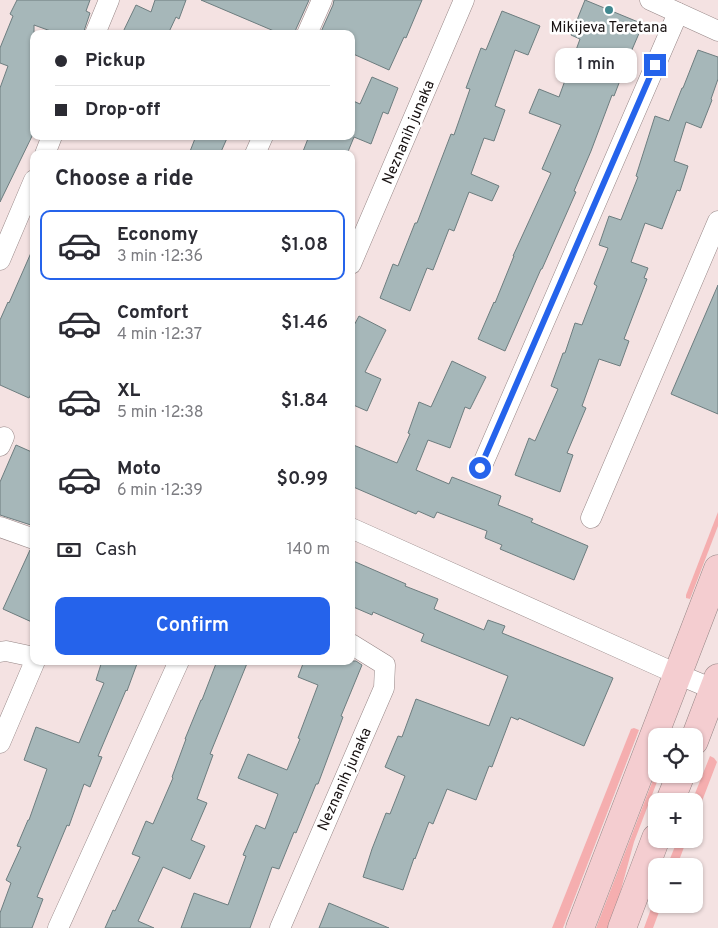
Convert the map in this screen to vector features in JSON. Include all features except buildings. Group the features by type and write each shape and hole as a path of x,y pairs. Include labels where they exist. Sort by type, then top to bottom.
{"main road":[{"path":"580,928 718,569"},
{"path":"699,728 716,683"},
{"path":"622,928 652,848"}],"street":[{"path":"97,30 109,0"},
{"path":"309,30 322,0"},
{"name":"Neznanih junaka","path":"355,255 464,0"},
{"path":"650,0 718,31"},
{"path":"480,468 678,13"},
{"path":"2,253 30,189"},
{"path":"591,518 714,242 718,221"},
{"path":"0,527 30,538"},
{"path":"355,530 677,674 716,683"},
{"name":"Neznanih junaka","path":"280,928 384,688 385,665 355,646"},
{"path":"2,650 30,656"},
{"path":"0,743 7,711 34,665"},
{"path":"58,928 177,665"}],"shaded area":[{"path":"718,512 718,526 690,599 686,598 686,595"},
{"path":"631,729 639,730 563,928 552,928"},
{"path":"710,756 714,758 717,762 703,799 703,793 695,793 699,783 703,783 703,774"},
{"path":"652,783 657,783 653,793 648,793 648,805 634,842 609,928 596,928"},
{"path":"674,848 684,848 680,858 670,858"},
{"path":"649,913 659,913 653,928 644,928"}],"place":[{"name":"Mikijeva Teretana","path":"609,10"}],"route":[{"path":"480,468 655,65"}]}
